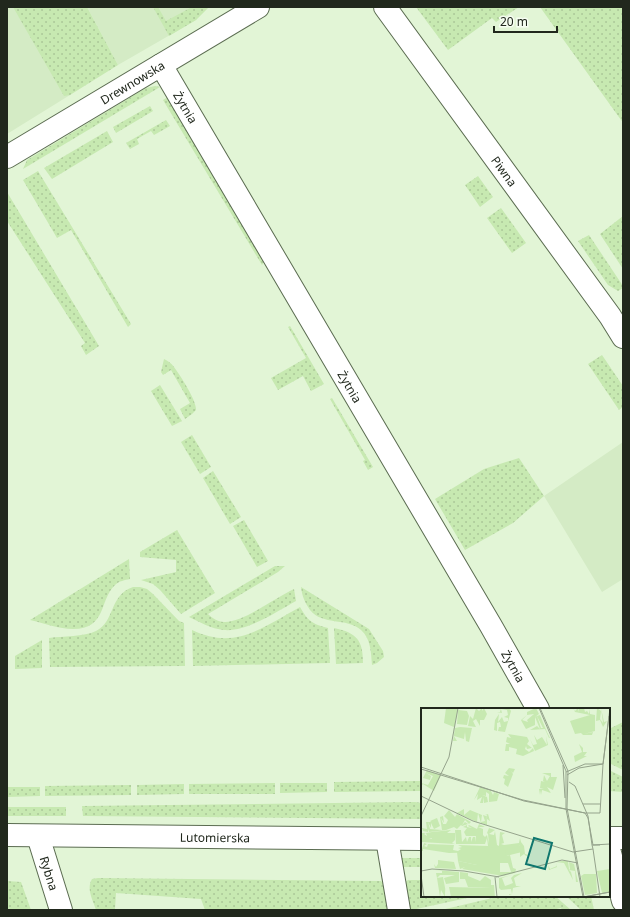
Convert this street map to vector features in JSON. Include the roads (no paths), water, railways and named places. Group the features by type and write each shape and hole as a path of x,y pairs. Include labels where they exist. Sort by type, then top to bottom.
{"street":[{"name":"Drewnowska","path":"7,157 258,7"},
{"name":"Piwna","path":"385,7 601,303 623,337"},
{"name":"Żytnia","path":"162,65 491,626 537,708"},
{"name":"Lutomierska","path":"7,835 421,839"},
{"name":"Rybna","path":"38,836 61,910"},
{"path":"610,838 623,838"},
{"path":"387,839 399,910"},
{"path":"610,853 623,900"}]}
